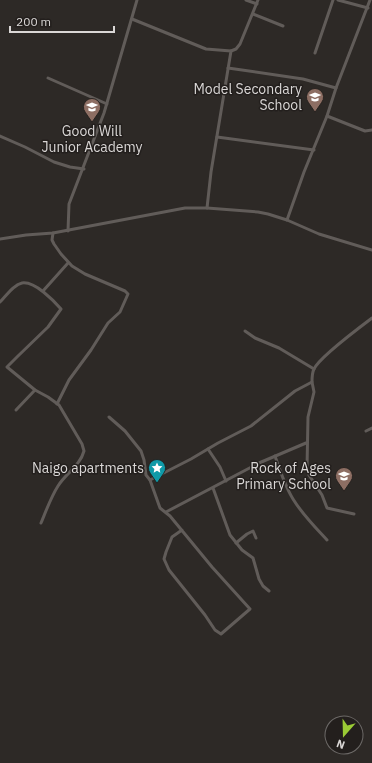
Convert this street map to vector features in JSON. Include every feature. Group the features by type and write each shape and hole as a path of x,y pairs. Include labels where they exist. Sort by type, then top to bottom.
{"street":[{"path":"68,231 68,208 84,169 107,104 137,0"},
{"path":"132,19 206,49 231,51 240,44 257,2 246,0"},
{"path":"314,53 333,0"},
{"path":"338,0 368,8"},
{"path":"287,220 370,0"},
{"path":"253,14 283,26"},
{"path":"207,208 211,172 231,51"},
{"path":"228,68 303,79 336,88"},
{"path":"48,78 107,104"},
{"path":"327,116 365,131 372,130"},
{"path":"0,136 54,162 84,169"},
{"path":"217,137 314,150"},
{"path":"0,239 68,231 184,208 207,208 258,212 287,220 320,234 372,250"},
{"path":"53,233 52,240 68,263 86,274 125,291 128,294 120,312 108,323 92,350 69,380 57,404"},
{"path":"43,291 68,263"},
{"path":"0,302 17,285 22,283 43,291 61,308 61,311 48,327 7,367 35,390 57,404 82,444 84,451 77,466 64,477 57,487 41,523"},
{"path":"354,514 327,508 322,495 306,468 308,417 314,392 312,382 314,369 320,361 372,318"},
{"path":"245,331 255,338 279,348 314,369"},
{"path":"150,480 251,426 295,391 312,382"},
{"path":"16,410 35,390"},
{"path":"109,417 125,431 141,452 146,474 150,480 160,508 166,512 182,530 250,609 221,634 215,630 205,614 169,570 165,562 164,557 172,537 182,530"},
{"path":"366,431 372,428"},
{"path":"166,512 226,480 275,456 306,443"},
{"path":"208,449 220,467 226,480"},
{"path":"275,456 293,499 301,511 327,540"},
{"path":"212,488 228,530 236,543 246,554 253,558 259,578 263,586 269,591"},
{"path":"236,543 253,531 256,538"}],"place":[{"name":"Model Secondary School","path":"315,112"},
{"name":"Good Will Junior Academy","path":"92,122"},
{"name":"Naigo apartments","path":"157,483"},
{"name":"Rock of Ages Primary School","path":"344,491"}]}
